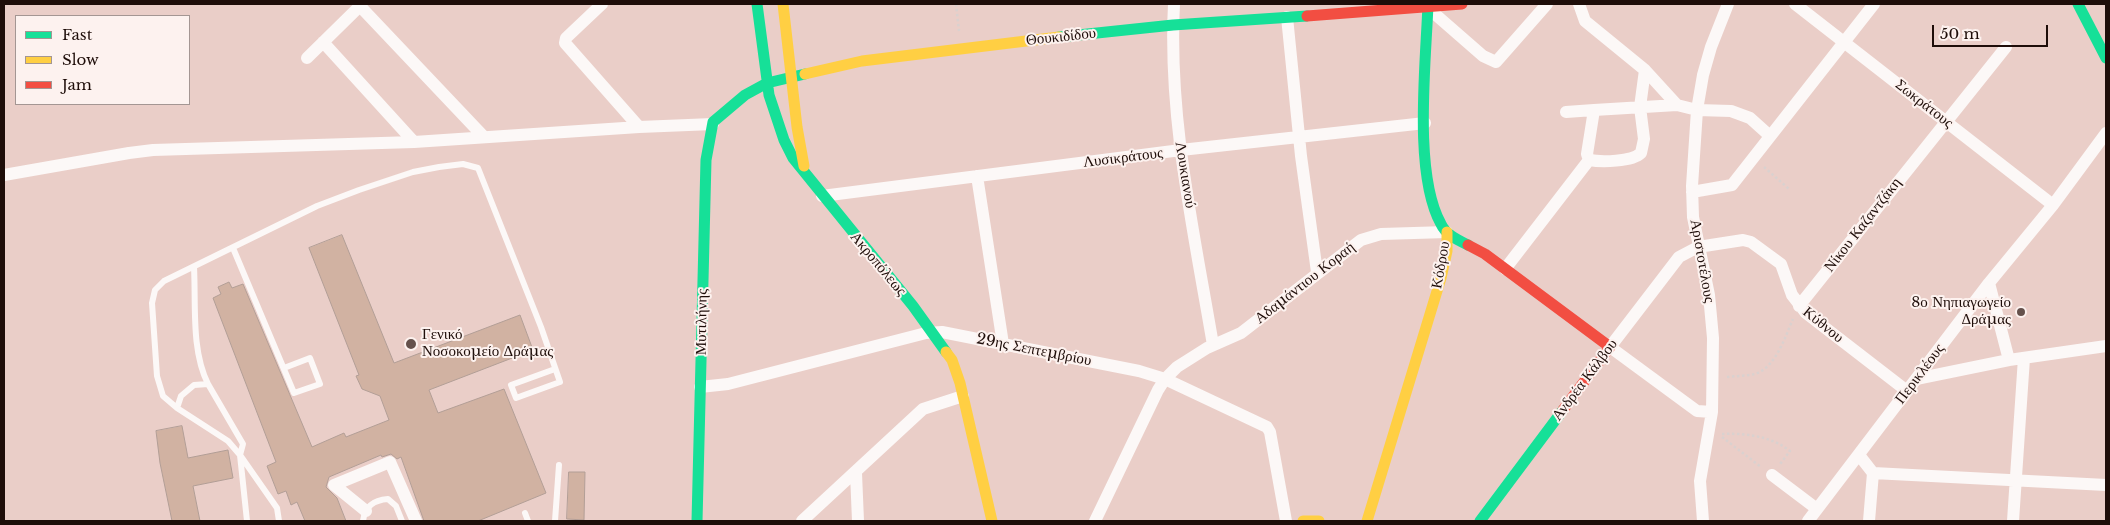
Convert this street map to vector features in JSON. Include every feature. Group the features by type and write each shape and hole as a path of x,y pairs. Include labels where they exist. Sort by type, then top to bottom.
{"street":[{"path":"307,58 360,4 484,137"},
{"path":"602,4 566,38 565,44 639,127"},
{"path":"756,4 767,83 776,119 784,140 805,173"},
{"name":"Ακροπόλεως","path":"783,4 798,140 805,173 934,332 952,360 992,521"},
{"name":"Λουκιανού","path":"1174,4 1173,25 1177,123 1213,345"},
{"name":"Θουκιδίδου","path":"712,124 734,102 767,83 862,61 961,48 1173,25 1462,4"},
{"path":"1428,6 1483,56 1496,62 1547,4"},
{"name":"Αριστοτέλους","path":"1703,521 1701,470 1712,412 1714,378 1711,307 1698,247 1692,192 1697,110 1703,75 1711,47 1728,4"},
{"name":"Σωκράτους","path":"1795,4 2053,204"},
{"path":"1692,192 1729,186 1874,4"},
{"path":"2078,4 2106,58"},
{"path":"1577,5 1588,24 1645,70 1677,105"},
{"name":"Κόδρου","path":"1366,521 1441,278 1447,251 1447,232 1434,214 1430,198 1425,123 1428,6"},
{"path":"1287,17 1298,137 1317,272"},
{"path":"324,42 414,142"},
{"name":"Νίκου Καζαντζάκη","path":"1799,306 2006,47"},
{"path":"1589,160 1610,161 1636,157 1640,154 1644,139 1640,107 1645,70"},
{"path":"1566,112 1677,105 1697,110 1731,111 1750,118 1770,136"},
{"path":"1589,160 1586,154 1594,110"},
{"name":"Λυσικράτους","path":"822,196 1181,150 1425,123"},
{"path":"4,175 153,150 414,142 712,124"},
{"name":"Μυτιλήνης","path":"697,521 705,181 706,160 712,124"},
{"name":"Περικλέους","path":"1808,521 2106,133"},
{"path":"1504,269 1589,160"},
{"path":"977,176 1003,344"},
{"path":"1447,232 1479,250 1697,411 1712,412"},
{"name":"Αδαμάντιου Κοραή","path":"1095,521 1158,390 1165,379 1177,367 1213,345 1240,333 1317,272 1369,236 1447,232"},
{"name":"Κύθνου","path":"1698,247 1743,240 1751,242 1781,264 1792,295 1799,306 1907,391"},
{"name":"Ανδρέα Κάλβου","path":"1480,521 1676,260 1698,247"},
{"path":"1989,283 2009,360"},
{"name":"29ης Σεπτεμβρίου","path":"700,387 728,384 934,332 1139,371 1165,379 1267,427 1270,432 1286,521"},
{"path":"1916,379 2009,360 2106,346"},
{"path":"2013,521 2024,358"},
{"path":"802,521 923,409 962,396"},
{"path":"1859,455 1873,473 1869,521"},
{"path":"364,516 334,484 390,462 416,521"},
{"path":"856,473 858,521"},
{"path":"1873,473 2106,485"},
{"path":"1772,475 1817,509"},
{"path":"1303,521 1319,521"}],"lane":[{"path":"279,521 277,508 228,441 177,408 163,396 157,376 152,303 155,290 164,281 317,206 413,172 463,164 478,168 541,327 560,382 516,398 511,385 555,369"},
{"path":"233,248 294,393 320,384 310,358 284,368"},
{"path":"194,267 198,345 204,377 243,444 240,455 247,521"},
{"path":"177,408 181,396 194,385 208,384"},
{"path":"555,521 559,464"},
{"path":"364,516 369,505 388,499 396,506 402,521"},
{"path":"525,513 528,521"}],"path":[{"path":"956,4 961,48"},
{"path":"1753,158 1789,189"},
{"path":"1714,378 1755,374 1767,366 1781,346 1799,306"},
{"path":"1718,434 1742,434 1762,438 1790,451 1772,475 1756,463 1718,434"}],"building":[{"path":"342,235 394,363 520,315 533,350 429,390 438,413 504,389 546,493 478,521 424,521 401,457 397,459 391,454 382,457 381,455 329,477 326,487 337,498 346,521 305,521 297,502 291,505 286,491 278,494 267,466 276,462 213,298 221,294 218,287 229,282 232,288 243,284 312,447 344,433 346,437 389,420 380,396 362,389 356,376 359,375 309,248"},
{"path":"182,426 188,458 228,450 233,478 193,486 200,521 172,521 160,463 156,431"},
{"path":"569,472 585,472 584,520 567,519"}],"traffic: fast":[{"path":"757,4 769,95 784,140 793,158 913,306 946,352"},
{"path":"1428,4 1423,117 1427,177 1432,203 1443,228 1453,237 1468,245"},
{"path":"2078,4 2106,58"},
{"path":"1059,37 1173,25 1307,16"},
{"path":"697,521 706,160 713,122 745,95 767,83 805,74"},
{"path":"1480,521 1563,410"}],"traffic: slow":[{"path":"783,4 797,127 804,166"},
{"path":"805,74 862,61 1059,37"},
{"path":"1367,521 1441,278 1447,251 1447,232"},
{"path":"946,352 952,360 960,383 992,521"},
{"path":"1303,521 1319,521"}],"traffic: jam":[{"path":"1307,16 1462,4"},
{"path":"1468,245 1485,254 1610,347 1563,410"}],"place":[{"name":"8ο Νηπιαγωγείο Δράμας","path":"2021,312"},
{"name":"Γενικό Νοσοκομείο Δράμας","path":"411,344"}]}
